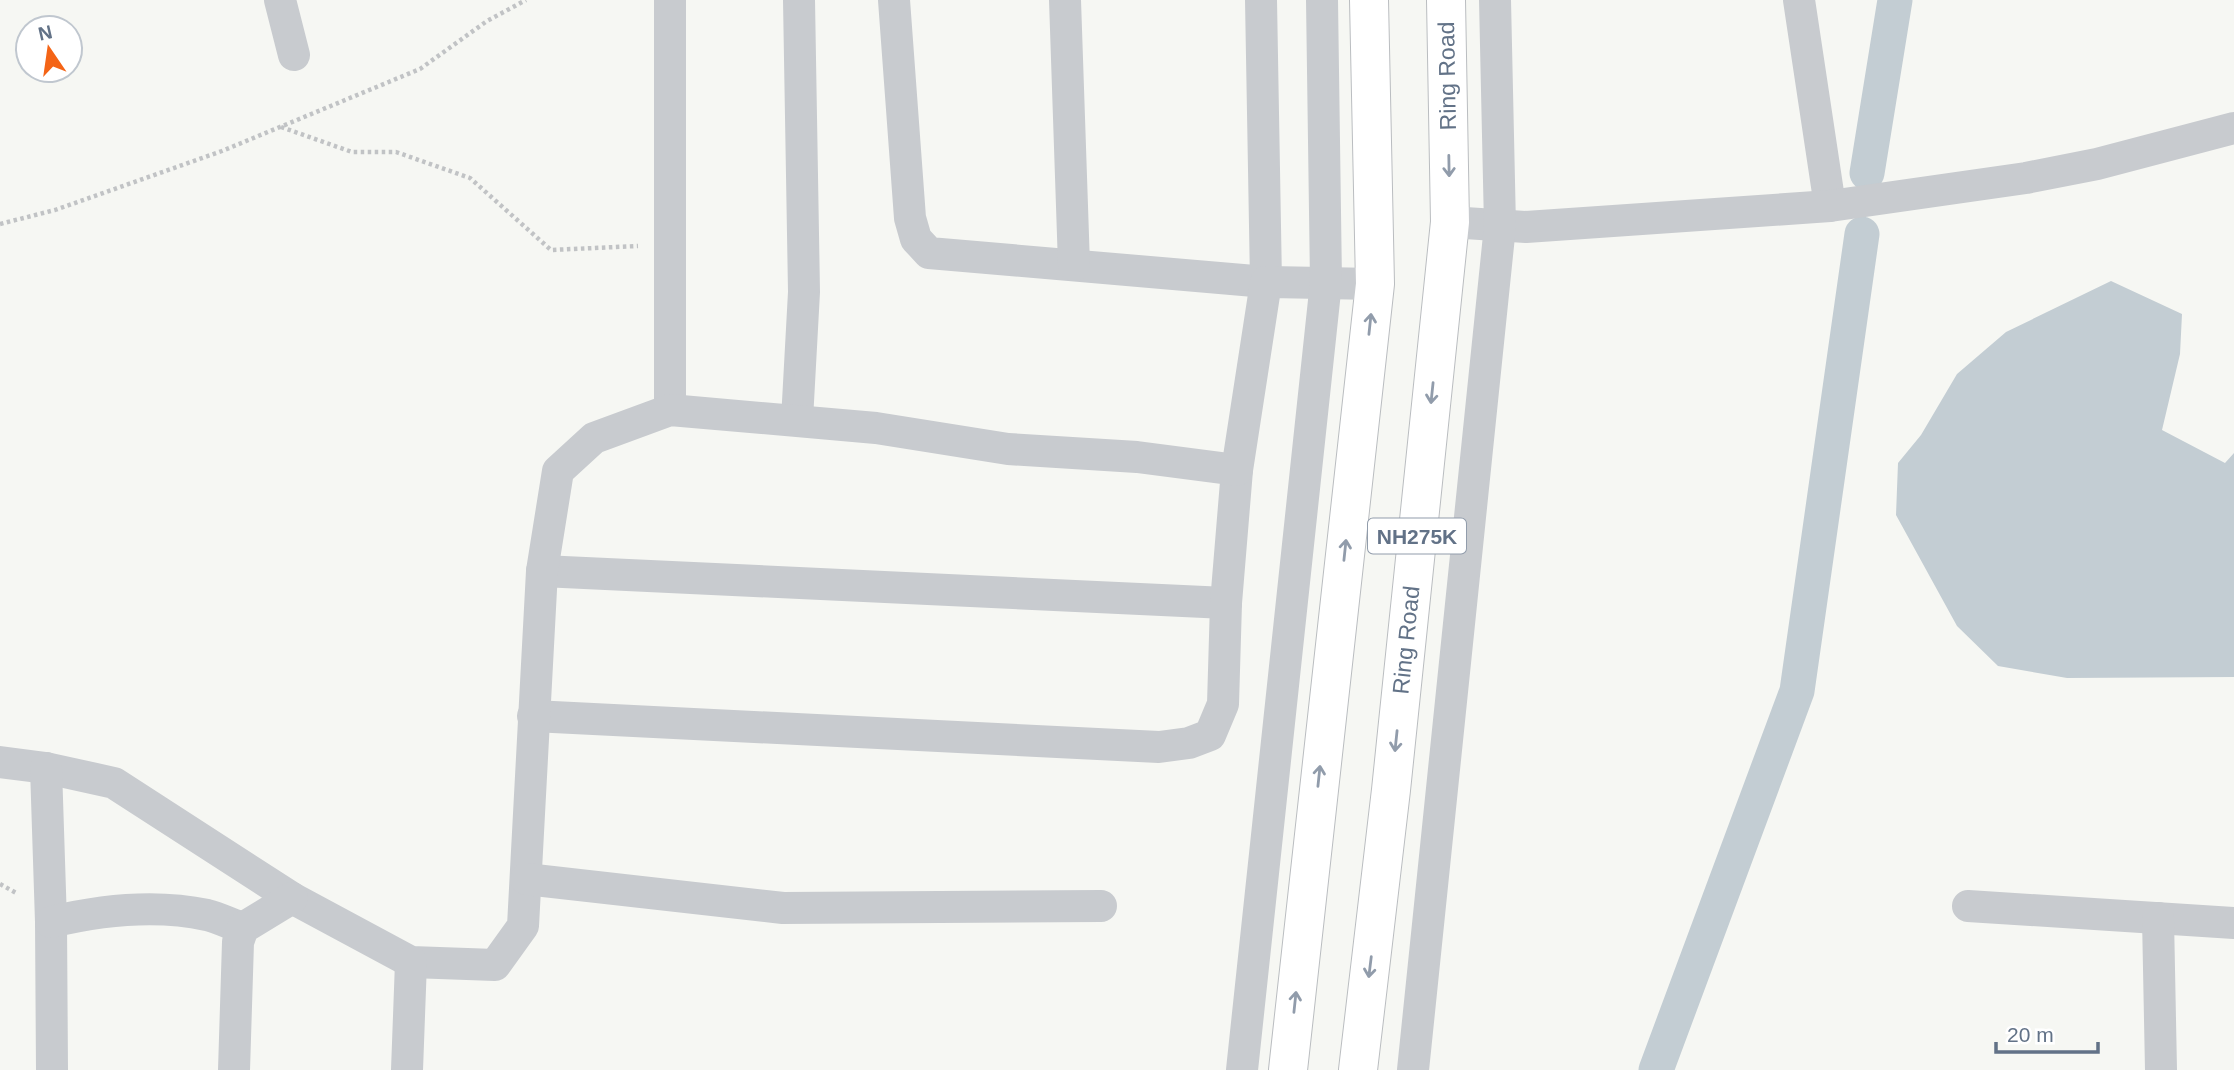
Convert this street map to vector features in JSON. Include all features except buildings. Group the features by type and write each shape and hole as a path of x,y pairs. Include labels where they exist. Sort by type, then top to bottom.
{"highway":[{"name":"NH275K","path":"1288,1070 1375,284 1369,0"},
{"name":"Ring Road","path":"1358,1070 1450,222 1446,0"}],"street":[{"path":"280,0 294,55"},
{"path":"670,0 670,410"},
{"path":"797,420 804,292 799,0"},
{"path":"894,0 910,218 916,239 929,253 1266,282 1375,284"},
{"path":"1065,0 1074,265"},
{"path":"533,716 1159,747 1189,743 1210,735 1223,705 1226,603 1237,470 1266,282 1261,0"},
{"path":"1242,1070 1326,282 1322,0"},
{"path":"1413,1070 1500,226 1495,0"},
{"path":"1799,0 1830,206"},
{"path":"1450,222 1526,227 1830,206 2026,178 2097,164 2234,128"},
{"path":"0,762 46,768 114,783 292,898 411,962 495,964 523,926 542,571 558,471 594,438 670,410 876,428 1008,449 1137,457 1237,470"},
{"path":"542,571 1226,603"},
{"path":"46,768 52,1070"},
{"path":"526,879 783,908 1101,906"},
{"path":"233,1070 238,942 243,928 292,898"},
{"path":"1968,906 2234,923"},
{"path":"51,922 87,914 130,910 173,911 208,915 243,928"},
{"path":"2158,918 2161,1070"},
{"path":"407,1070 411,962"}],"path":[{"path":"0,225 55,210 222,151 420,69 487,20 526,0"},
{"path":"280,127 352,152 396,152 470,178 551,250 669,246"}],"shaded area":[{"path":"2111,281 2182,314 2180,354 2162,430 2225,463 2234,453 2234,677 2067,678 1998,666 1957,626 1896,515 1898,463 1921,435 1957,374 2006,332"}],"waterway":[{"path":"1867,173 1895,0"},
{"path":"1656,1070 1797,691 1862,234"}]}
